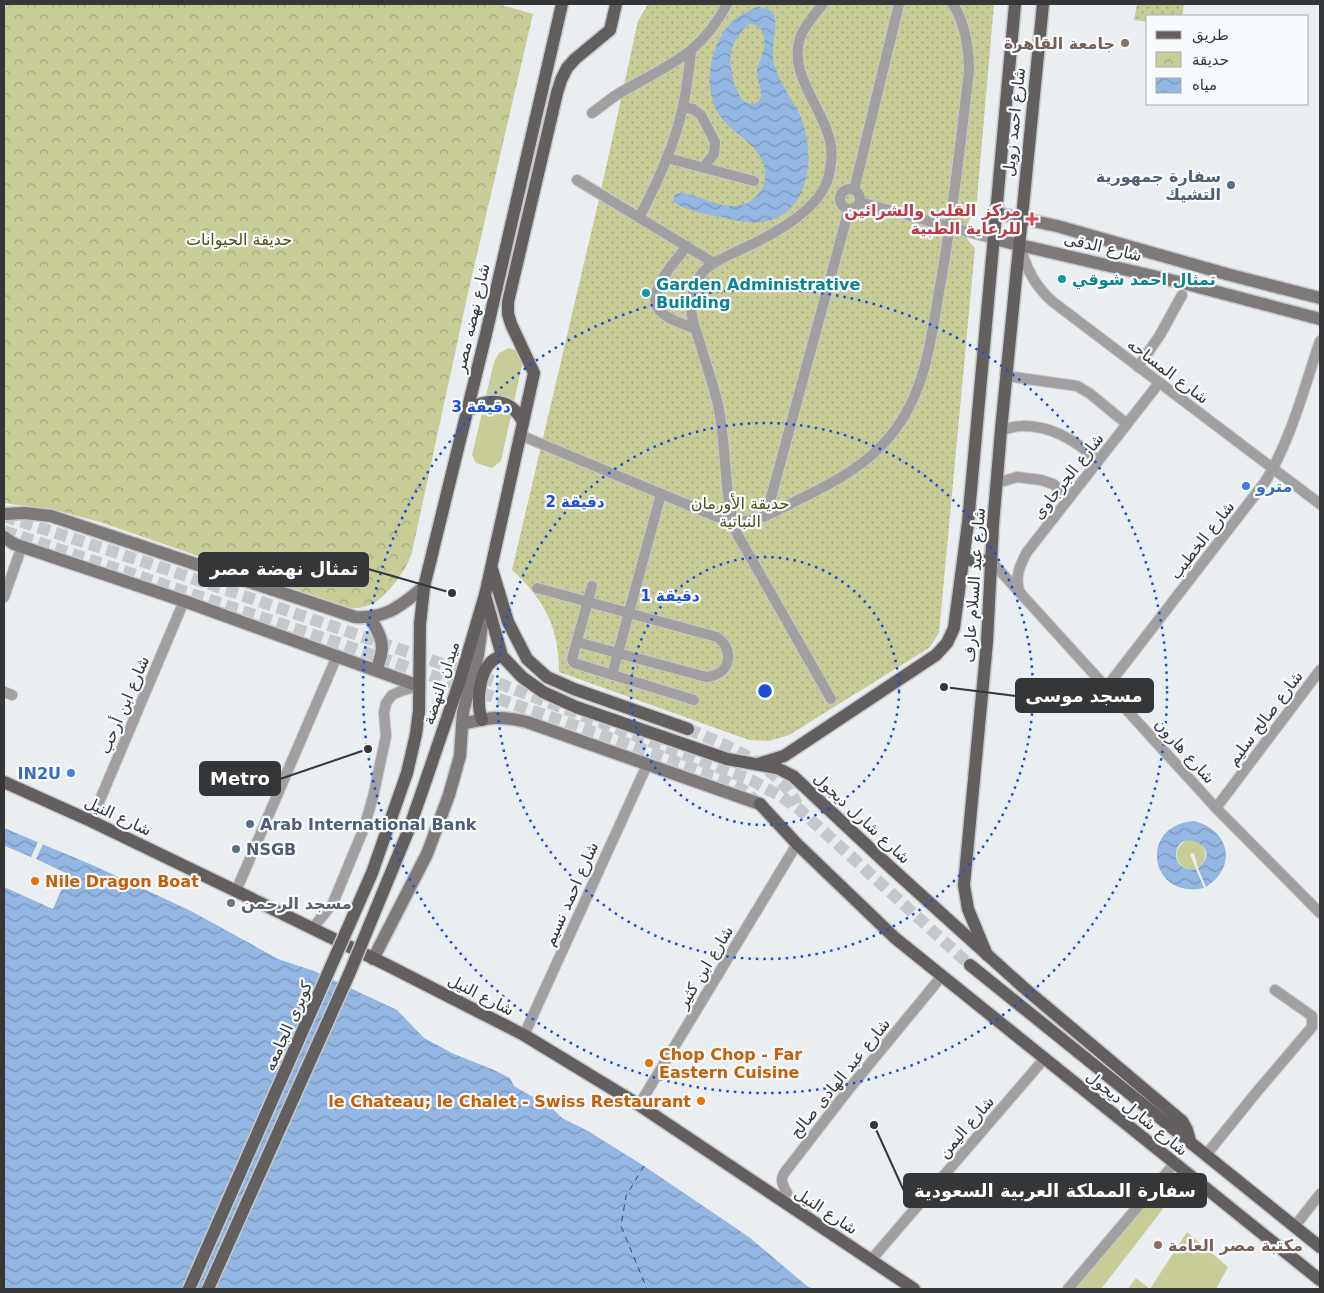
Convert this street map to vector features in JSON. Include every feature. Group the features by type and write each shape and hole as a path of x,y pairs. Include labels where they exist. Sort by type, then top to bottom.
{"main road":[{"name":"شارع نهضه مصر","path":"419,641 424,587 468,410 562,4"},
{"name":"شارع نهضه مصر","path":"485,595 534,373 511,324 508,314 508,302 561,80 567,68 575,59 610,30 616,4"},
{"name":"شارع احمد زويل","path":"994,239 1015,4"},
{"name":"شارع احمد زويل","path":"1019,244 1043,4"},
{"name":"شارع عبد السلام عارف","path":"754,764 775,760 784,756 942,650 954,628 965,560 994,239"},
{"name":"شارع عبد السلام عارف","path":"988,955 968,909 964,885 987,642 1001,430 1019,244"},
{"path":"468,410 481,403 497,401 506,404 514,408 522,429"},
{"path":"965,560 991,561"},
{"path":"491,566 508,622 527,659 546,677 574,689 688,729"},
{"name":"شارع شارل ديجول","path":"485,595 502,656 522,677 554,698 727,759 777,768 794,776 889,866 1023,987 1182,1121 1188,1130 1190,1142"},
{"name":"ميدان النهضة","path":"208,1289 350,972 396,861 426,780 485,595"},
{"name":"ميدان النهضة","path":"407,773 416,734 419,641"},
{"path":"482,720 478,699 484,674 490,662 496,657 502,656"},
{"name":"كوبرى الجامعه","path":"189,1289 372,873 407,773"},
{"name":"شارع النيل","path":"4,782 236,890 524,1035 638,1105 914,1289"},
{"name":"شارع شارل ديجول","path":"760,804 797,844 895,938 1320,1280"},
{"name":"شارع شارل ديجول","path":"970,965 1320,1247"}],"street":[{"path":"592,113 621,92 670,66 691,51 714,26 727,4"},
{"path":"823,4 806,26 800,38 797,51 802,77 830,141 832,160 828,178 820,195 812,205 786,225 714,263 703,271 696,282 691,308 695,329 714,389 720,417 733,522 741,542 831,699"},
{"path":"854,190 899,4"},
{"path":"522,429 661,494 733,522 750,521 766,516 847,474 877,450 902,420 920,385 926,367 951,228 969,72 969,56 963,24 953,4"},
{"path":"639,218 667,158 683,106 691,51"},
{"path":"683,106 693,109 701,115 715,142 714,154 703,168"},
{"path":"667,158 754,181"},
{"path":"577,180 714,263"},
{"path":"840,198 845,190 854,190 858,193 860,202"},
{"path":"820,195 840,198"},
{"path":"840,198 843,207 849,209 854,208 860,202"},
{"path":"860,202 994,239"},
{"path":"766,516 849,209"},
{"name":"شارع الدقى","path":"996,213 1057,226 1320,298"},
{"name":"شارع الدقى","path":"994,239 1187,284 1320,319"},
{"name":"شارع المساحه","path":"1019,244 1028,270 1046,295 1320,504"},
{"path":"687,246 659,284 655,302 660,312 695,329"},
{"path":"1138,367 1160,335 1182,295"},
{"name":"شارع الخطيب","path":"1106,688 1274,469 1320,341"},
{"path":"1006,376 1077,386 1089,393 1126,424"},
{"name":"شارع الجرجاوى","path":"1020,594 1017,585 1018,573 1027,552 1159,383"},
{"path":"1001,430 1020,426 1043,428 1076,442 1098,461"},
{"path":"997,483 1016,477 1041,480 1053,484 1070,497"},
{"path":"612,675 661,494"},
{"path":"4,514 25,513 51,516 355,617 370,618 394,610 424,587"},
{"path":"4,537 22,546 184,601 419,686"},
{"path":"4,597 22,546"},
{"name":"شارع هارون","path":"991,561 1216,808 1320,913"},
{"path":"592,586 572,659 574,663 694,700"},
{"path":"537,588 717,637 726,646 729,658 727,665 718,674 706,677 577,642"},
{"path":"373,959 427,854 460,756 465,704 482,636 485,595"},
{"name":"شارع ابن أرحب","path":"91,821 184,601"},
{"path":"370,618 382,638 382,654 376,670"},
{"path":"236,890 337,656"},
{"name":"شارع صالح سليم","path":"1216,808 1320,670"},
{"path":"312,929 333,903 364,828 373,797 386,736 384,713 386,703 392,695 419,686"},
{"path":"462,724 496,716 527,722 760,804"},
{"name":"شارع احمد نسيم","path":"524,1035 647,765"},
{"name":"شارع ابن كثير","path":"638,1105 797,844"},
{"name":"شارع عبد الهادى صالح","path":"778,1198 787,1193 782,1183 785,1172 849,1089 942,977"},
{"path":"1206,1155 1254,1094 1312,1027 1312,1016 1275,990"},
{"name":"شارع اليمن","path":"871,1260 1045,1058"},
{"path":"1068,1289 1174,1164"},
{"path":"1295,1226 1320,1194"}],"green space":[{"name":"حديقة الحيوانات","path":"4,4 498,4 533,14 468,293 412,552 410,559 396,581 384,595 372,604 363,607 346,607 103,523 63,512 4,503"},
{"name":"حديقة الأورمان النباتية","path":"648,4 994,4 976,210 969,220 967,231 967,239 975,248 939,633 929,648 789,735 769,741 749,740 559,672 556,642 548,616 533,592 512,570 600,195 638,21"},
{"path":"1137,4 1184,4 1182,15 1146,15 1146,22 1134,20"},
{"path":"509,348 519,351 523,361 501,461 492,468 476,463 472,455 494,362 499,353"},
{"path":"1187,840 1198,842 1204,849 1205,859 1198,868 1194,853 1190,854 1196,869 1184,867 1177,859 1178,849"},
{"path":"1148,1197 1163,1209 1101,1289 1074,1289"},
{"path":"1187,1232 1228,1267 1216,1289 1150,1289"},
{"path":"1136,1278 1150,1289 1128,1289"}],"water":[{"path":"756,7 765,8 774,15 774,64 803,123 807,138 808,168 805,183 799,197 790,208 778,217 754,223 697,212 682,207 673,200 675,194 682,193 721,205 742,205 755,198 762,188 765,168 761,158 756,150 720,116 714,105 710,81 710,68 713,56 723,33 739,16","holes":["749,24 754,24 762,32 765,46 757,72 761,95 758,102 751,104 744,101 739,95 733,78 730,60 737,37"]},
{"path":"1194,821 1216,832 1226,850 1226,860 1223,870 1206,887 1198,868 1205,860 1206,853 1203,847 1197,842 1183,841 1178,846 1176,859 1180,865 1186,868 1196,869 1204,888 1185,889 1171,883 1162,873 1157,860 1158,847 1164,835 1176,826"},
{"path":"4,828 97,867 191,911 278,959 314,971 397,1010 424,1038 454,1054 510,1078 514,1086 552,1108 562,1118 588,1131 644,1166 749,1237 813,1289 4,1289"}],"pier":[{"name":"Nile Dragon Boat","path":"38,842 43,844 36,859 68,874 53,909 4,887 5,846 31,857"}],"ferry route":[{"path":"644,1166 626,1196 621,1226 647,1289"}],"tunnel":[{"path":"4,516 151,564 498,683 751,780 799,809 970,965"},
{"path":"4,531 344,645 648,751 728,782 743,790 758,803"},
{"path":"688,729 734,749 764,767 788,790 797,804"}],"place":[{"name":"جامعة القاهرة","path":"1125,43"},
{"name":"سفارة جمهورية التشيك","path":"1231,185"},
{"name":"مركز القلب والشرائين للرعاية الطبية","path":"1032,219"},
{"name":"تمثال احمد شوقي","path":"1062,279"},
{"name":"Garden Administrative Building","path":"646,293"},
{"name":"مترو","path":"1246,486"},
{"name":"تمثال نهضة مصر","path":"452,593"},
{"name":"مسجد موسى","path":"944,687"},
{"name":"Metro","path":"368,749"},
{"name":"IN2U","path":"71,773"},
{"name":"Arab International Bank","path":"250,824"},
{"name":"NSGB","path":"236,849"},
{"name":"Nile Dragon Boat","path":"35,881"},
{"name":"مسجد الرحمن","path":"231,903"},
{"name":"Chop Chop - Far Eastern Cuisine","path":"649,1063"},
{"name":"le Chateau; le Chalet - Swiss Restaurant","path":"701,1101"},
{"name":"سفارة المملكة العربية السعودية","path":"874,1125"},
{"name":"مكتبة مصر العامة","path":"1158,1245"}]}
